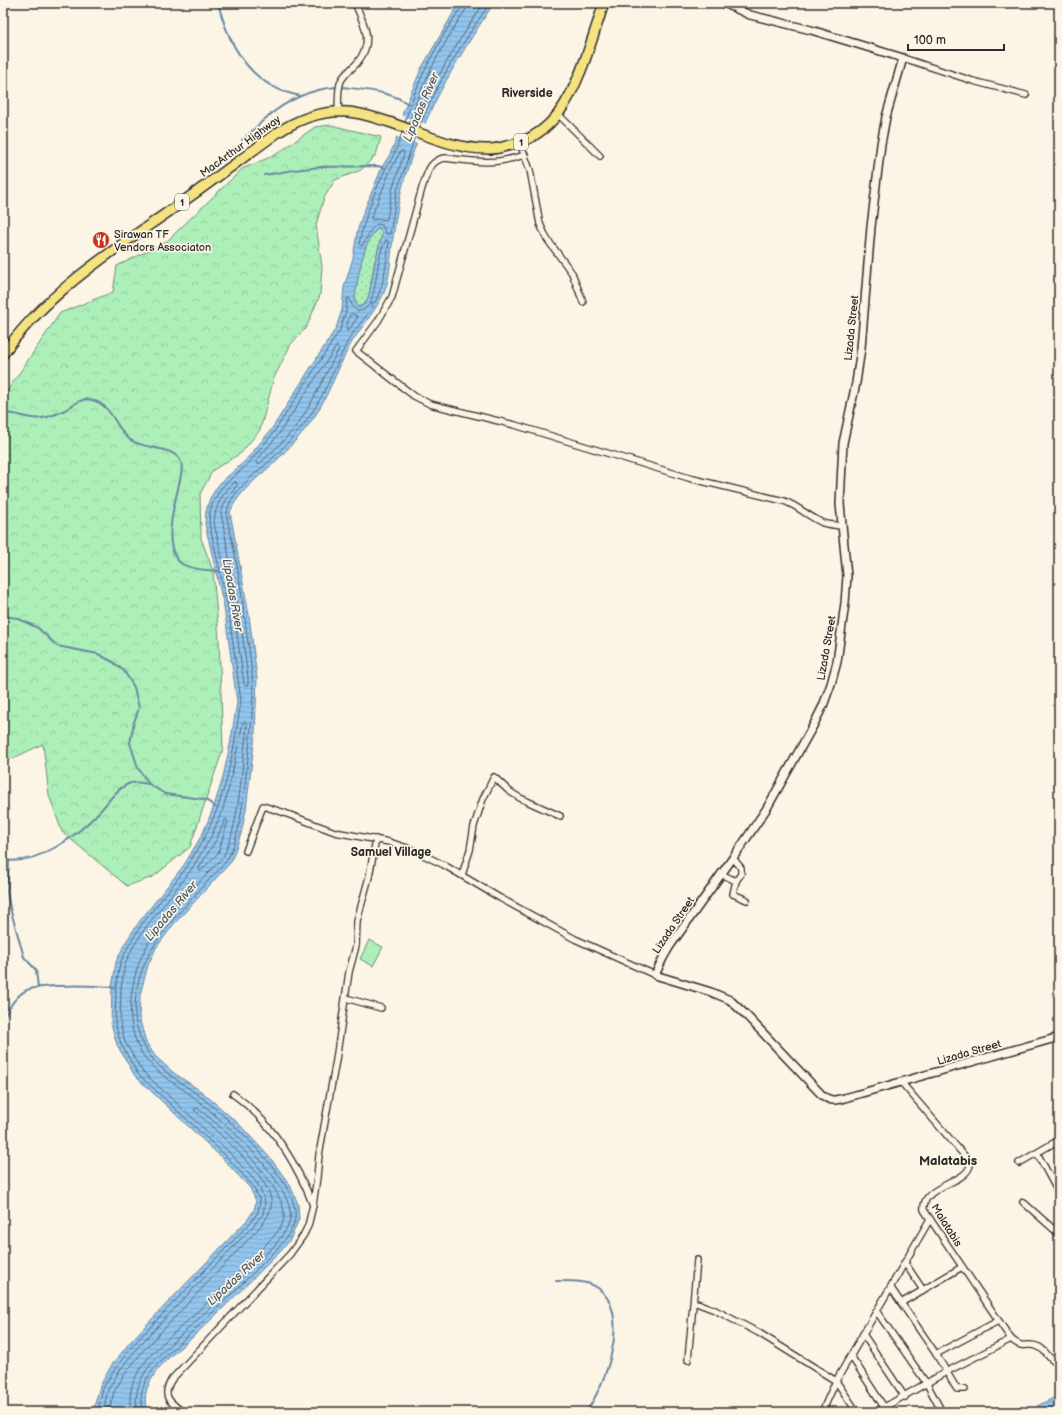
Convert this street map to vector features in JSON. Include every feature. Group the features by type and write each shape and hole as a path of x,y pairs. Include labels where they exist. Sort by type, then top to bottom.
{"highway":[{"name":"MacArthur Highway","path":"3,354 12,341 48,303 73,281 289,125 316,115 338,112 362,115 447,142 478,149 492,149 520,143 544,129 564,105 580,73 604,3"}],"street":[{"path":"338,112 339,89 341,81 361,58 367,44 367,35 355,3"},
{"path":"724,3 750,15 818,32 973,81 1026,95"},
{"name":"Lizada Street","path":"903,58 886,117 881,144 871,227 861,348 856,383 843,443 840,504 846,560 846,583 837,662 832,684 813,726 767,808 670,946 655,975 711,992 730,1000 821,1094 830,1100 838,1100 1059,1037"},
{"path":"558,114 600,156"},
{"path":"520,143 530,170 540,224 547,239 572,273 583,302"},
{"path":"525,155 508,161 491,163 444,158 438,159 434,162 426,175 392,298 378,321 356,351 407,392 426,402 515,425 689,478 784,501 794,505 813,518 824,523 842,526"},
{"path":"462,875 470,850 474,826 483,799 494,777 509,791 520,798 560,816"},
{"path":"246,851 263,806 335,832 376,839 413,850 462,875 500,898 575,939 655,975"},
{"path":"183,1412 173,1405 168,1398 166,1392 167,1386 290,1254 303,1236 308,1226 313,1205 319,1155 329,1103 349,972 356,946 357,921 369,877 376,839"},
{"path":"733,858 741,868 741,874 736,881 733,894 747,900"},
{"path":"721,874 736,881"},
{"path":"346,998 381,1008"},
{"name":"Malatabis","path":"901,1082 969,1161 970,1165 967,1172 927,1197 923,1205 924,1210 1011,1339"},
{"path":"233,1094 257,1113 274,1134 292,1161 313,1205"},
{"path":"1020,1164 1059,1140"},
{"path":"1037,1153 1057,1190"},
{"path":"1023,1202 1059,1234"},
{"path":"822,1412 836,1382 930,1219"},
{"path":"688,1360 697,1260"},
{"path":"905,1263 923,1290"},
{"path":"901,1303 962,1267"},
{"path":"891,1288 936,1354 957,1389 965,1389"},
{"path":"694,1302 720,1313 759,1333 836,1382 857,1412"},
{"path":"877,1312 927,1384 942,1412"},
{"path":"936,1354 998,1321"},
{"path":"864,1334 905,1397"},
{"path":"876,1412 905,1397 946,1372 1011,1339 1022,1346 1032,1345 1039,1347 1052,1360 1059,1364"},
{"path":"851,1356 884,1407"}],"green space":[{"path":"330,125 381,137 376,155 361,170 335,180 324,198 316,225 322,266 320,295 306,328 291,344 274,378 260,430 241,453 213,470 200,494 201,538 213,571 219,639 223,749 190,847 153,877 127,886 62,832 49,795 43,744 3,763 3,397 60,313 113,292 117,266 166,242 242,169 275,155 315,127"},
{"path":"380,227 382,234 374,265 369,295 365,304 358,307 355,296 362,258 369,240 374,232"},
{"path":"369,940 383,947 373,966 360,959"}],"water":[{"name":"Lipadas River","path":"459,3 494,3 465,48 439,94 417,142 408,166 401,192 388,280 381,299 352,342 326,397 314,418 304,431 272,465 251,483 239,497 230,512 249,615 257,678 255,735 246,810 241,834 231,862 174,924 156,948 148,965 140,995 139,1017 146,1042 155,1056 174,1073 201,1091 239,1124 271,1159 290,1185 298,1204 299,1219 290,1240 281,1251 207,1324 160,1366 147,1388 145,1400 147,1412 95,1412 94,1407 100,1386 111,1366 130,1342 248,1219 254,1210 256,1201 250,1188 222,1158 135,1076 117,1045 111,1023 112,987 116,962 125,943 139,922 184,865 203,833 222,781 230,745 237,702 224,607 205,524 206,511 210,498 219,484 245,461 271,430 336,328 342,310 344,287 353,258 357,232 362,216 382,167 395,143 403,112 421,69","holes":["379,228 382,234 369,295 365,304 358,307 355,301 355,296 365,249 373,233"]},
{"path":"1059,1395 1059,1412 1040,1412 1037,1406"}],"pier":[{"path":"400,115 427,124 419,144 394,136"}],"waterway":[{"path":"218,3 229,35 236,50 245,63 256,75 269,84 284,92 301,96"},
{"path":"242,140 266,118 290,101 318,90 337,87"},
{"name":"Lipadas River","path":"342,87 368,90 394,96 408,104"},
{"path":"264,175 321,167 378,166 384,168"},
{"name":"Lipadas River","path":"3,414 8,413 37,419 51,416 78,402 88,399 99,403 109,411 129,439 142,445 172,453 177,457 182,465 172,518 172,549 176,558 186,566 218,571"},
{"path":"3,616 17,618 38,628 57,646 98,654 113,662 124,671 134,687 139,708 134,722 130,743 138,768 149,784 165,794 202,799 215,807"},
{"path":"3,860 16,861 43,854 56,847 80,830 115,793 123,787 128,784 138,782 149,784"},
{"path":"9,861 7,891 10,908 24,957 36,970 38,988"},
{"path":"3,1018 19,995 34,988 70,986 114,988"},
{"path":"556,1281 583,1282 594,1285 608,1300 613,1314 614,1331 608,1367 594,1400 586,1412"}],"place":[{"name":"Sirawan TF Vendors Associaton","path":"101,240"}],"district":[{"name":"Riverside","path":"527,93"},
{"name":"Samuel Village","path":"391,852"},
{"name":"Malatabis","path":"948,1160"}]}
